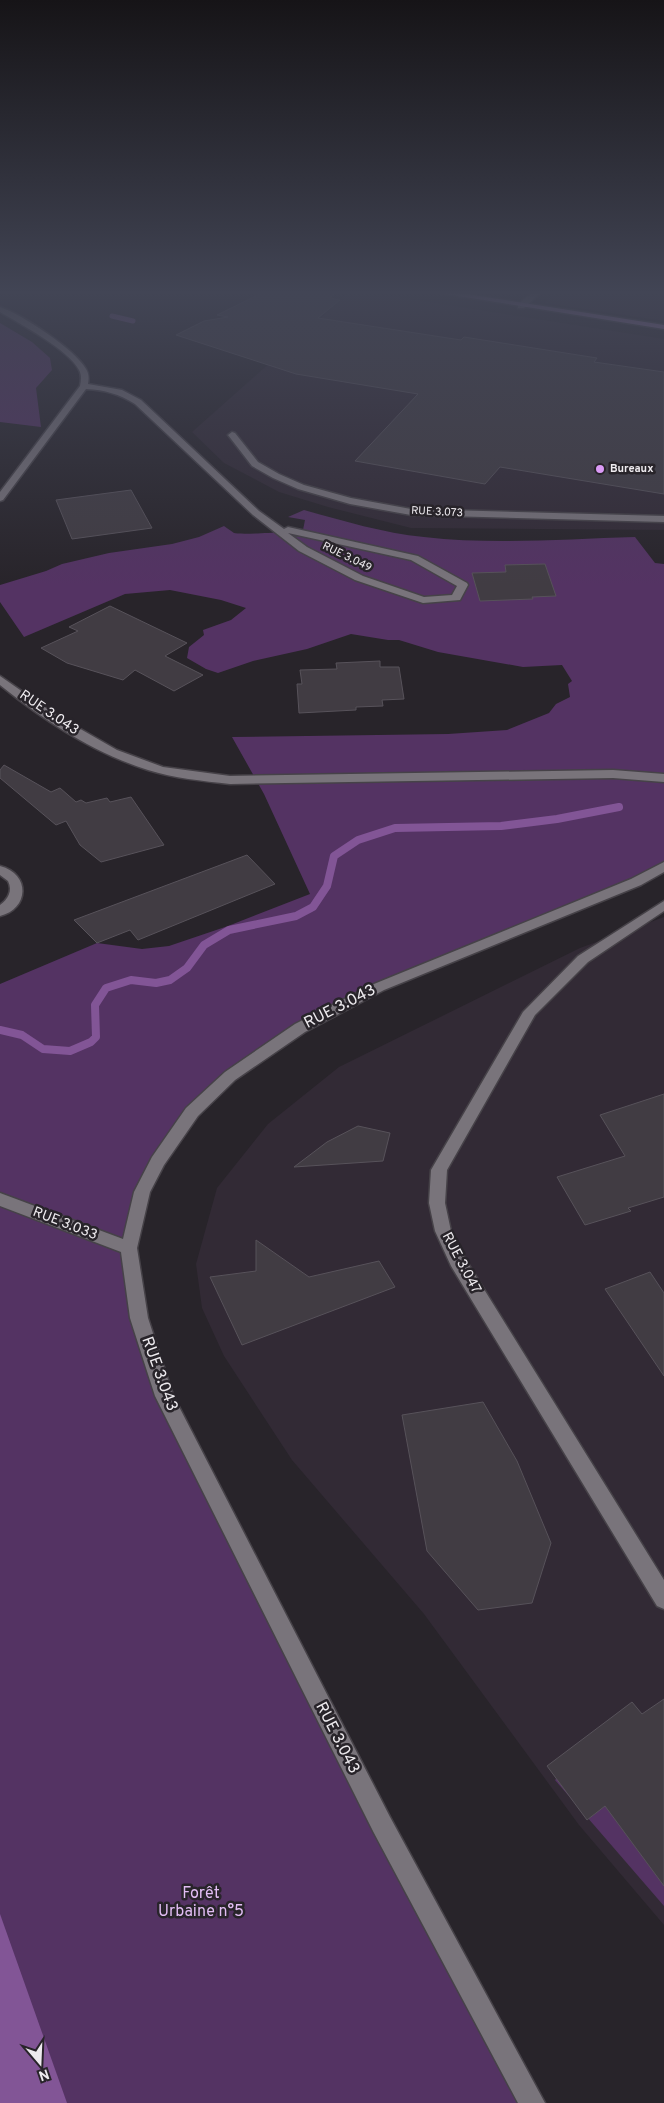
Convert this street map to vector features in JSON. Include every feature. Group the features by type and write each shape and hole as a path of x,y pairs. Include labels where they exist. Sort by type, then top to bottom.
{"street":[{"path":"0,498 82,388"},
{"name":"RUE 3.049","path":"109,388 124,392 138,402 256,514 311,553 358,578 422,600 456,598 463,585 414,558 288,530"},
{"name":"RUE 3.073","path":"232,435 255,464 276,476 301,488 350,501 410,512 664,519"},
{"name":"RUE 3.043","path":"0,679 65,726 109,750 149,767 180,775 230,780 613,774 664,778"},
{"name":"RUE 3.043","path":"532,2103 382,1826 164,1396 139,1318 129,1248 142,1192 158,1161 192,1112 230,1076 300,1028 379,987 636,882 664,866"},
{"path":"0,870 6,872 14,880 18,889 16,899 9,907 0,912"},
{"path":"636,882 664,879"},
{"name":"RUE 3.047","path":"664,905 583,958 530,1012 439,1170 437,1203 443,1230 457,1261 664,1599"},
{"name":"RUE 3.033","path":"0,1199 129,1248"}],"shaded area":[{"path":"241,388 664,388 664,530 411,528 328,507 279,492 224,463 192,432"},
{"path":"664,917 664,1925 579,1825 424,1614 292,1460 224,1356 202,1308 196,1264 217,1188 268,1124 339,1067 580,948"},
{"path":"0,1914 67,2103 0,2103"}],"green space":[{"path":"0,388 36,388 41,427 0,422"},
{"name":"Forêt Urbaine n°5","path":"304,510 394,533 424,537 476,541 529,541 635,537 655,563 664,564 664,862 636,882 382,987 302,1028 233,1076 194,1112 145,1192 132,1248 161,1387 540,2103 0,2103 0,984 97,943 142,949 169,946 228,926 310,894 264,794 232,737 448,734 507,730 549,713 556,704 570,697 568,684 572,681 562,665 523,667 438,652 399,640 351,634 307,649 253,661 218,673 206,669 187,658 189,647 204,635 203,630 231,620 246,608 221,600 170,590 125,594 24,637 0,602 0,585 62,564 109,553 172,544 199,537 224,526 238,534 303,530 305,520 288,517"},
{"path":"566,1770 664,1774 664,1906 555,1780"}],"building":[{"path":"382,388 664,388 664,494 500,467 485,484 355,461 418,394"},
{"path":"131,490 152,528 72,539 56,500"},
{"path":"545,564 556,596 480,601 472,573 506,572 505,565"},
{"path":"110,606 187,643 165,656 203,675 174,691 135,670 123,680 67,663 41,648 78,631 69,627"},
{"path":"380,661 380,667 399,667 404,699 382,700 383,706 356,707 356,710 299,713 297,684 302,684 300,670 337,669 336,663"},
{"path":"4,765 51,792 60,788 76,802 81,800 86,803 107,798 110,802 131,797 164,845 101,862 80,845 66,821 56,825 0,778 0,770"},
{"path":"247,855 275,884 138,940 130,930 97,943 74,920"},
{"path":"664,1094 664,1197 628,1208 631,1211 585,1225 557,1177 625,1156 600,1115"},
{"path":"358,1126 390,1133 383,1161 294,1167 327,1142"},
{"path":"256,1240 309,1277 379,1261 395,1287 242,1345 210,1277 256,1271"},
{"path":"650,1272 664,1293 664,1376 605,1289"},
{"path":"483,1402 517,1461 551,1543 532,1603 478,1610 427,1551 402,1415"},
{"path":"664,1699 664,1886 605,1806 587,1820 547,1766 632,1702 642,1714"}],"waterway":[{"path":"0,1030 22,1035 43,1049 70,1051 91,1042 96,1037 95,1005 106,988 131,980 156,983 170,980 187,968 204,945 229,930 296,916 313,907 327,886 334,856 358,840 395,828 501,826 557,819 619,807"}],"place":[{"name":"Bureaux","path":"600,469"}]}
